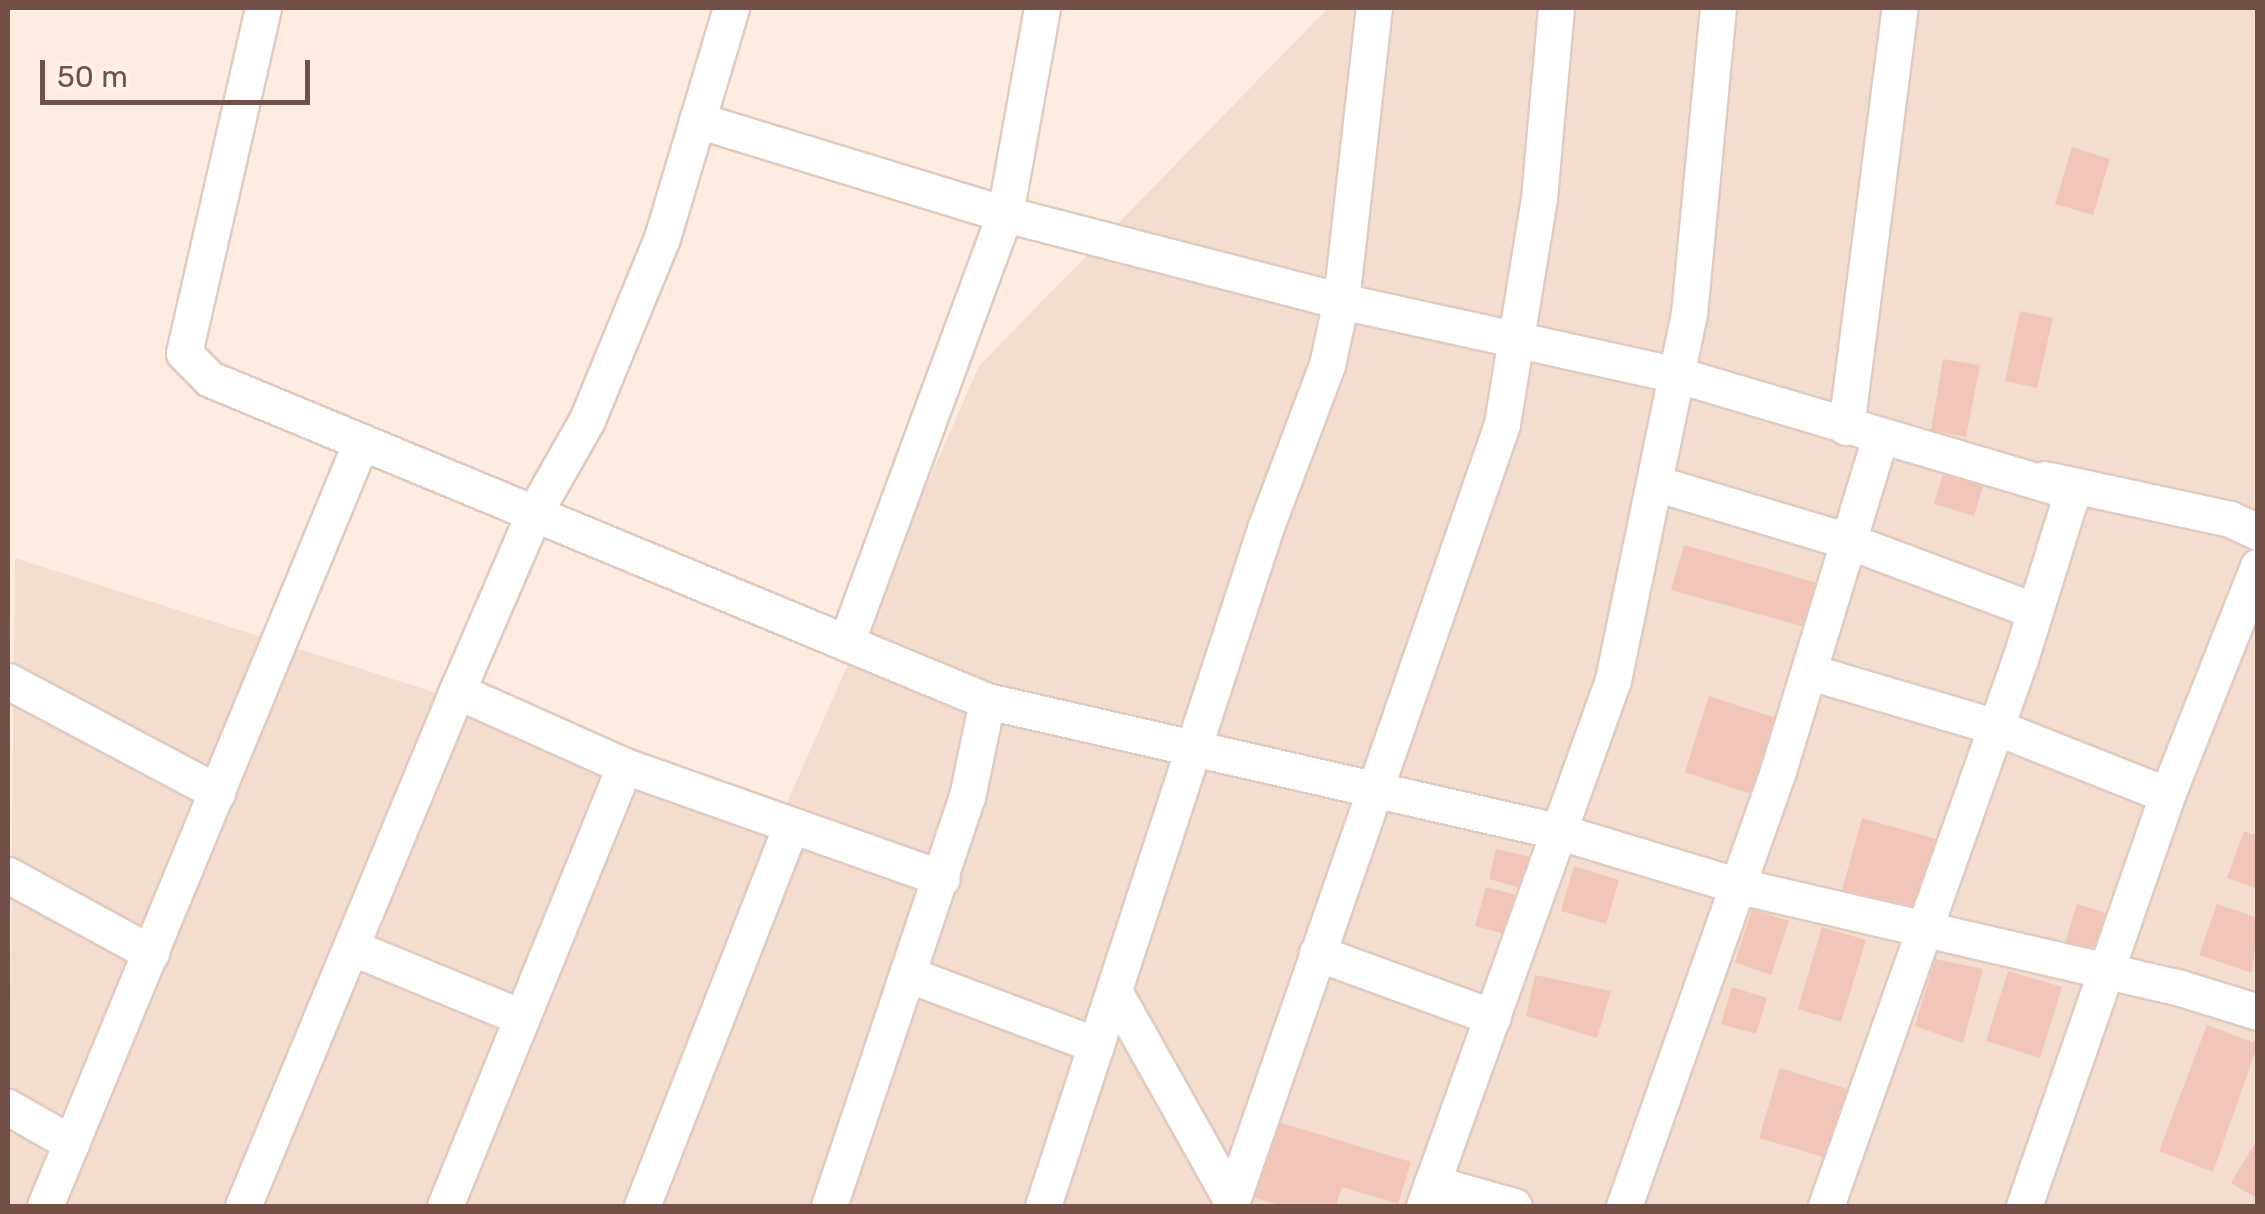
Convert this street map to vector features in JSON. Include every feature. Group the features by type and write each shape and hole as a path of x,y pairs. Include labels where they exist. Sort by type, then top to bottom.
{"street":[{"path":"263,8 184,353 210,379 987,702 1194,745 1557,831 1739,886 1926,932 2107,970 2258,1012"},
{"path":"243,1206 533,515 594,402 662,238 731,8"},
{"path":"846,643 1005,214 1042,8"},
{"path":"1043,1206 1194,745 1327,365 1342,301 1374,8"},
{"path":"1231,1204 1477,506 1502,424 1540,198 1556,8"},
{"path":"1514,1206 1428,1195 1614,680 1678,375 1718,8"},
{"path":"1846,426 1900,8"},
{"path":"697,120 1005,214 1516,343 1678,375 1880,438 2044,479 2230,518 2258,532"},
{"path":"1624,1206 1739,886 1851,542 1880,438"},
{"path":"44,1206 361,442"},
{"path":"1826,1206 1926,932 2069,502 2044,479"},
{"path":"1658,484 1851,542 2033,610"},
{"path":"2024,1206 2167,794 2258,566"},
{"path":"1810,672 1993,726 2167,794"},
{"path":"8,681 217,792"},
{"path":"458,690 625,766 942,878"},
{"path":"829,1206 942,878 987,702"},
{"path":"445,1206 625,766"},
{"path":"642,1206 791,825"},
{"path":"8,875 151,953"},
{"path":"351,947 521,1018"},
{"path":"1317,954 1493,1018"},
{"path":"907,974 1096,1045"},
{"path":"1114,990 1231,1204"},
{"path":"8,1107 71,1143"}],"shaded area":[{"path":"1328,8 2257,8 2257,1206 8,1206 15,558 786,805 979,366"}],"building":[{"path":"2072,147 2110,159 2093,215 2055,204"},
{"path":"2020,311 2053,318 2037,388 2005,381"},
{"path":"1943,359 1980,365 1966,437 1931,430"},
{"path":"1943,474 1983,486 1974,516 1934,504"},
{"path":"1684,545 1821,584 1809,628 1671,590"},
{"path":"1709,696 1779,719 1754,795 1685,772"},
{"path":"1862,818 1936,839 1914,921 1839,901"},
{"path":"2244,831 2258,836 2258,889 2227,878"},
{"path":"1496,849 1536,858 1528,890 1489,879"},
{"path":"1574,866 1619,880 1606,924 1561,911"},
{"path":"1486,887 1524,897 1513,936 1475,926"},
{"path":"2077,904 2109,914 2094,959 2063,949"},
{"path":"2217,904 2258,918 2252,973 2199,955"},
{"path":"1752,909 1789,921 1771,975 1735,962"},
{"path":"1822,927 1866,940 1841,1022 1798,1009"},
{"path":"1935,959 1983,969 1963,1043 1915,1026"},
{"path":"2008,971 2062,987 2040,1058 1986,1041"},
{"path":"1535,975 1611,991 1597,1038 1526,1016"},
{"path":"1732,987 1767,998 1756,1034 1721,1024"},
{"path":"2207,1025 2258,1044 2213,1172 2159,1151"},
{"path":"1780,1068 1851,1090 1830,1159 1759,1138"},
{"path":"1275,1121 1411,1162 1398,1204 1342,1187 1336,1206 1283,1206 1252,1197"},
{"path":"2258,1138 2258,1199 2231,1183"}]}
